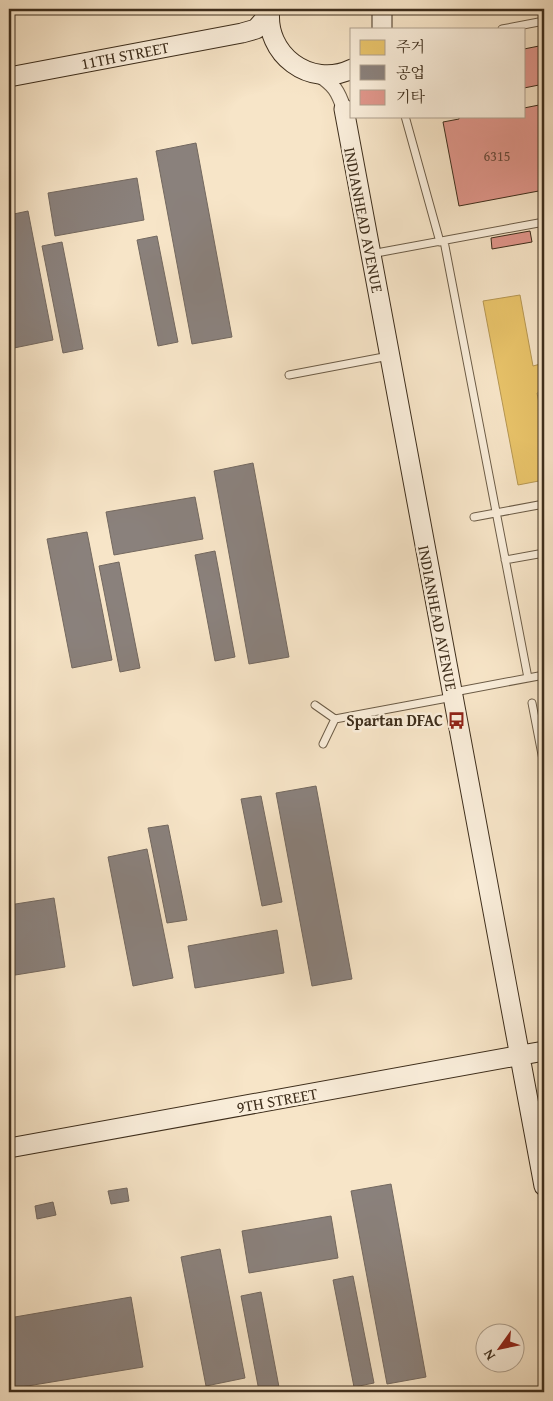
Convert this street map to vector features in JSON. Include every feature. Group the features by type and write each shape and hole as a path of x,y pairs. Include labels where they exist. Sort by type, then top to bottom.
{"main road":[{"path":"382,20 396,9"},
{"path":"242,33 256,29 270,11"},
{"path":"270,11 270,29 275,43"},
{"path":"242,33 255,32 266,36 275,43 291,63 304,71 319,75 340,74 350,70"},
{"name":"11TH STREET","path":"9,77 242,33"},
{"name":"INDIANHEAD AVENUE","path":"344,109 544,1186"},
{"name":"9TH STREET","path":"9,1148 544,1051"}],"street":[{"path":"344,109 342,93 344,81 350,72"},
{"path":"319,75 331,83 338,93 344,109"}],"lane":[{"path":"507,28 544,21"},
{"path":"406,118 442,241 528,678"},
{"path":"371,254 544,222"},
{"path":"288,375 390,356"},
{"path":"474,517 544,504"},
{"path":"505,560 544,553"},
{"path":"315,705 335,719 544,675"},
{"path":"532,703 544,765"},
{"path":"323,744 335,719"}],"building: 주거":[{"path":"520,295 533,366 544,363 544,392 537,393 544,429 544,480 518,485 483,301"}],"building: 공업":[{"path":"196,143 232,337 192,344 156,151"},
{"path":"137,178 144,220 55,236 48,193"},
{"path":"28,211 53,340 14,348 9,322 9,215"},
{"path":"157,236 178,342 158,346 137,240"},
{"path":"62,242 83,349 63,353 42,246"},
{"path":"253,463 289,657 249,664 214,471"},
{"path":"195,497 203,539 114,555 106,512"},
{"path":"87,532 112,660 72,668 47,539"},
{"path":"215,551 235,657 215,661 195,555"},
{"path":"119,562 140,668 120,672 99,566"},
{"path":"316,786 352,979 312,986 276,793"},
{"path":"261,796 282,902 262,906 241,799"},
{"path":"168,825 187,920 167,923 148,828"},
{"path":"147,849 173,978 133,986 108,857"},
{"path":"54,898 65,967 9,976 9,905"},
{"path":"277,930 284,973 195,988 188,946"},
{"path":"391,1184 426,1377 387,1384 351,1191"},
{"path":"127,1188 129,1201 111,1204 108,1191"},
{"path":"53,1202 56,1215 37,1219 35,1206"},
{"path":"331,1216 338,1258 249,1273 242,1231"},
{"path":"220,1249 245,1378 206,1386 181,1257"},
{"path":"353,1276 374,1383 354,1387 333,1280"},
{"path":"261,1292 279,1387 259,1391 241,1296"},
{"path":"131,1297 143,1367 9,1389 9,1318"}],"building: 기타":[{"path":"544,45 544,84 526,88 526,49"},
{"path":"544,104 544,190 459,206 443,122 459,118 526,118 526,108"},
{"path":"530,231 532,242 492,249 491,238"},
{"path":"544,290 544,300 540,299 539,294"}],"place":[{"name":"Spartan DFAC","path":"457,720"}]}
